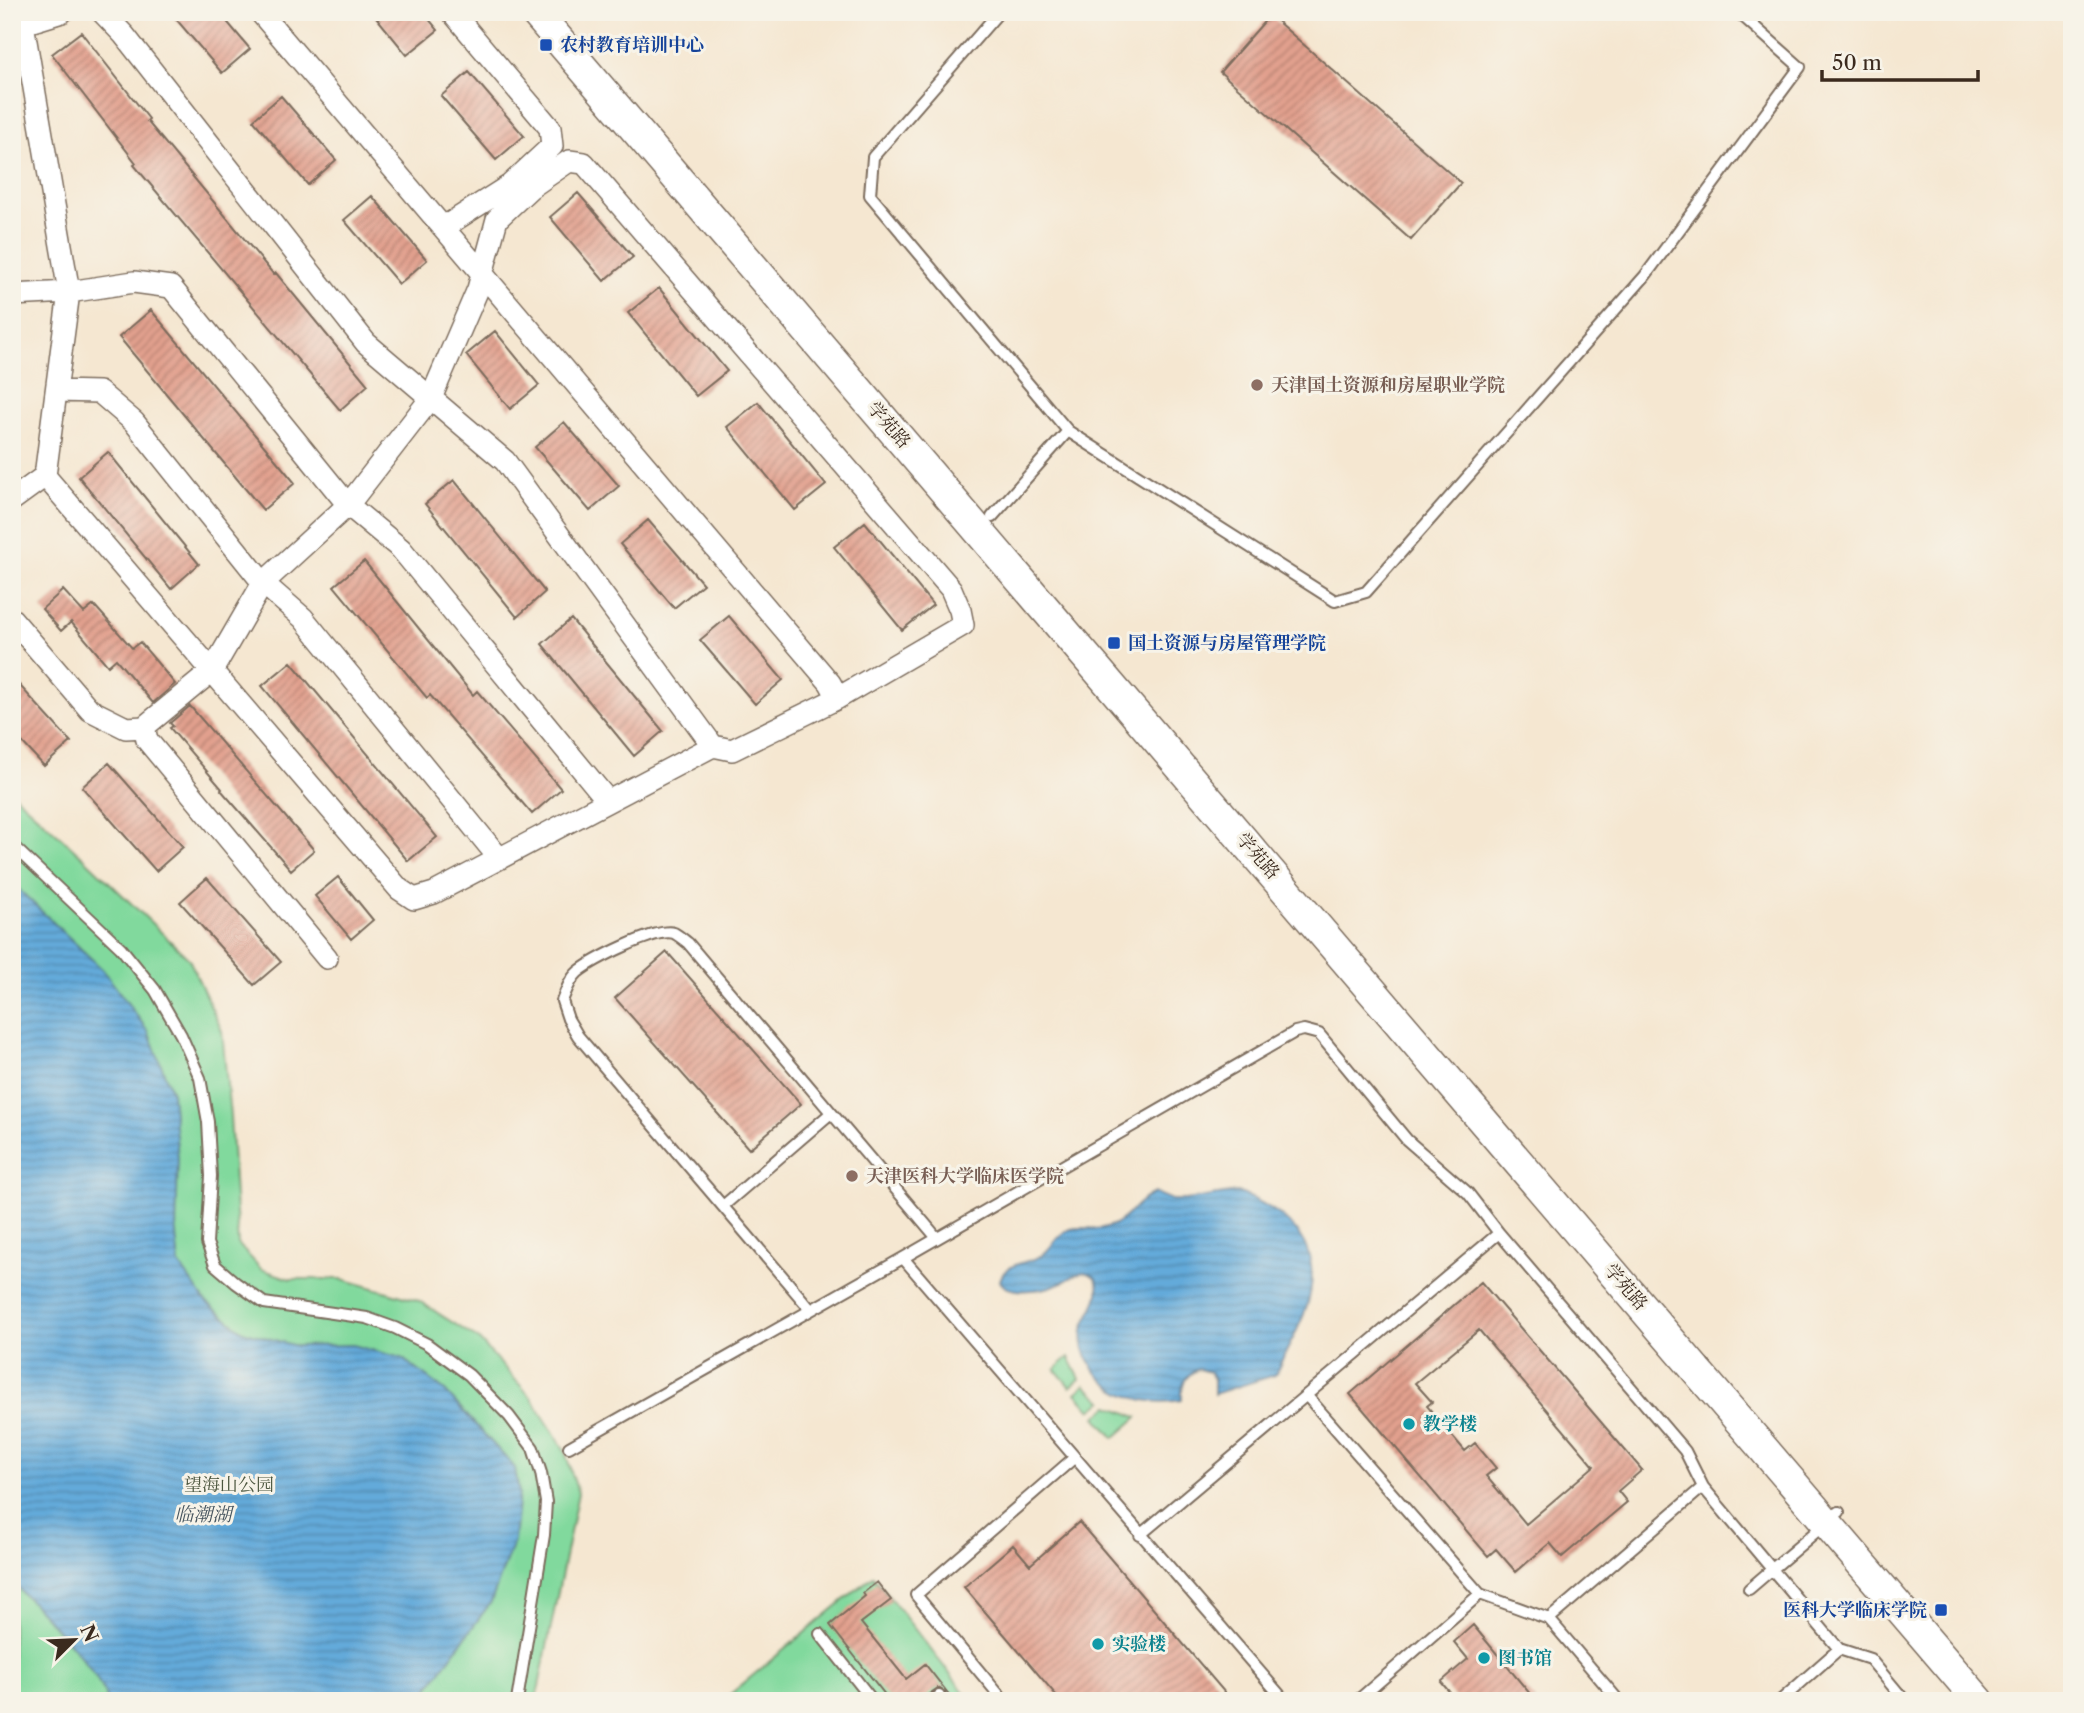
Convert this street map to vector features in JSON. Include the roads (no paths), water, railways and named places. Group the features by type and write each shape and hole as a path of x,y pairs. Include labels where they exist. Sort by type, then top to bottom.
{"street":[{"path":"12,500 45,476 69,292 22,18 62,12"},
{"path":"102,12 124,35 366,343 505,461 713,746"},
{"path":"260,12 831,683 838,698"},
{"path":"444,227 510,185 552,146 550,128 452,12"},
{"name":"学苑路","path":"535,12 1833,1517 1999,1701"},
{"name":"学苑路","path":"561,12 1308,886 1833,1517 1979,1701"},
{"path":"12,619 90,710 126,728 144,727 212,671 263,583 348,505 431,398 478,289 497,219 530,188 569,161 584,163 951,589 963,625 838,698 732,750 713,746 434,893 414,899 399,889 212,671 45,476"},
{"path":"12,295 69,292 134,282 171,286 348,505 401,549 608,801"},
{"path":"56,391 99,392 134,422 263,583 303,618 499,858"},
{"path":"144,727 147,740 327,958"}],"lane":[{"path":"999,12 873,157 870,195 1068,431 1335,601 1366,592 1645,276 1800,67 1738,12"},
{"path":"992,517 1068,431"},
{"path":"12,845 121,948 155,990 181,1035 201,1078 208,1122 211,1176 207,1243 215,1265 264,1303 367,1318 427,1344 469,1376 509,1416 533,1448 546,1502 544,1535 517,1701"},
{"path":"811,1310 579,1036 568,1019 562,1001 578,972 642,937 658,932 673,933 688,943 937,1238"},
{"path":"569,1447 1295,1032 1304,1030 1319,1034 1407,1140 1468,1193 1685,1451 1703,1487 1839,1649 1870,1659 1905,1701"},
{"path":"723,1206 831,1113"},
{"path":"1140,1535 1499,1233"},
{"path":"903,1258 1285,1701"},
{"path":"1306,1395 1480,1594 1549,1619 1619,1701"},
{"path":"1004,1701 916,1595 1075,1457"},
{"path":"1549,1619 1703,1487"},
{"path":"1749,1589 1833,1517"},
{"path":"1624,1555 1633,1565"},
{"path":"1357,1701 1480,1594"},
{"path":"820,1634 873,1701"},
{"path":"1780,1701 1839,1649"}],"water":[{"name":"临潮湖","path":"12,883 103,970 148,1031 172,1093 178,1158 176,1234 179,1264 206,1302 243,1331 296,1346 353,1345 402,1358 445,1391 515,1468 519,1493 514,1540 491,1602 429,1687 427,1701 107,1701 102,1688 80,1656 12,1582"},
{"path":"1237,1192 1256,1200 1287,1221 1299,1234 1307,1249 1311,1266 1307,1306 1275,1375 1214,1394 1214,1379 1210,1372 1198,1369 1184,1381 1182,1400 1155,1401 1129,1396 1106,1383 1084,1350 1083,1330 1098,1291 1093,1276 1084,1272 1061,1283 1036,1290 1010,1289 1000,1281 1010,1267 1044,1254 1066,1231 1113,1225 1155,1193 1172,1200 1186,1200"}],"place":[{"name":"农村教育培训中心","path":"546,45"},
{"name":"天津国土资源和房屋职业学院","path":"1257,385"},
{"name":"国土资源与房屋管理学院","path":"1114,643"},
{"name":"天津医科大学临床医学院","path":"852,1176"},
{"name":"教学楼","path":"1409,1424"},
{"name":"医科大学临床学院","path":"1941,1610"},
{"name":"实验楼","path":"1098,1644"},
{"name":"图书馆","path":"1484,1658"}],"park label":[{"name":"望海山公园","path":"229,1485"}]}
